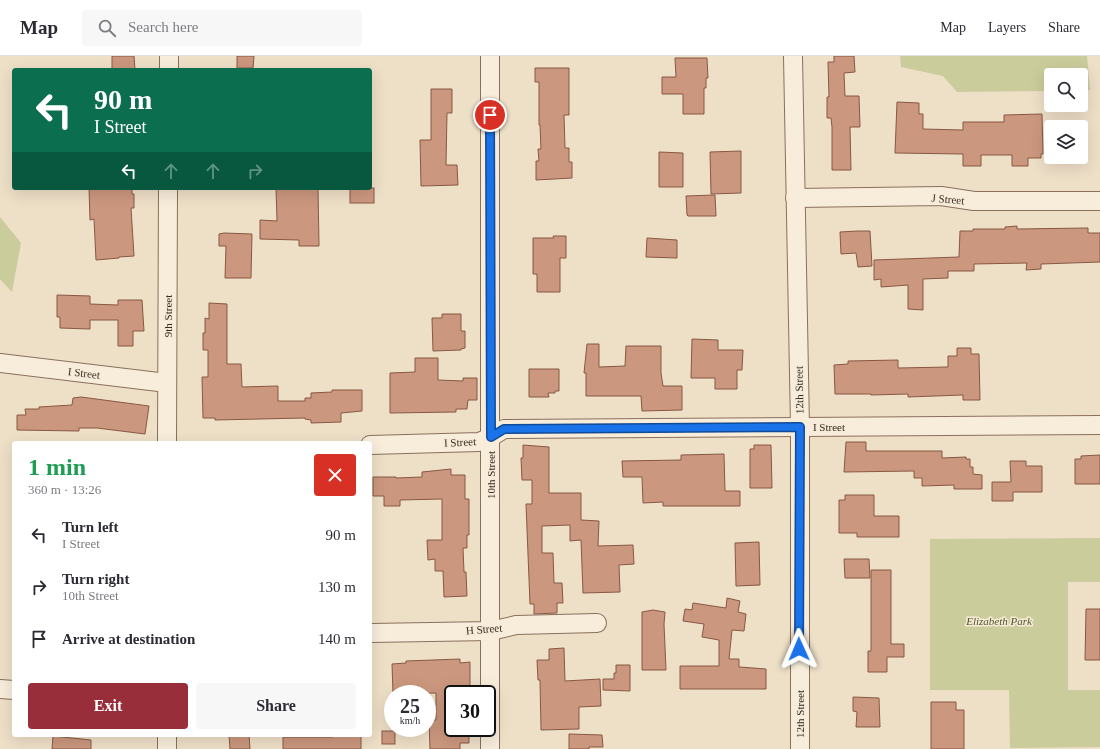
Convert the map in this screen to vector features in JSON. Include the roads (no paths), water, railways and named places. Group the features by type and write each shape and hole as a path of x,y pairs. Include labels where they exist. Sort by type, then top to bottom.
{"street":[{"path":"169,56 169,68"},
{"name":"10th Street","path":"490,56 490,749"},
{"name":"12th Street","path":"793,56 800,427 800,749"},
{"name":"9th Street","path":"167,441 168,190"},
{"name":"J Street","path":"795,198 941,196 974,201 1100,201"},
{"name":"I Street","path":"0,362 167,383"},
{"name":"I Street","path":"372,444 479,442 504,429 1100,425"},
{"name":"H Street","path":"372,633 491,631 516,625 597,623"},
{"path":"0,688 12,690"},
{"path":"167,737 167,749"}],"park label":[{"name":"Elizabeth Park","path":"999,621"}]}
